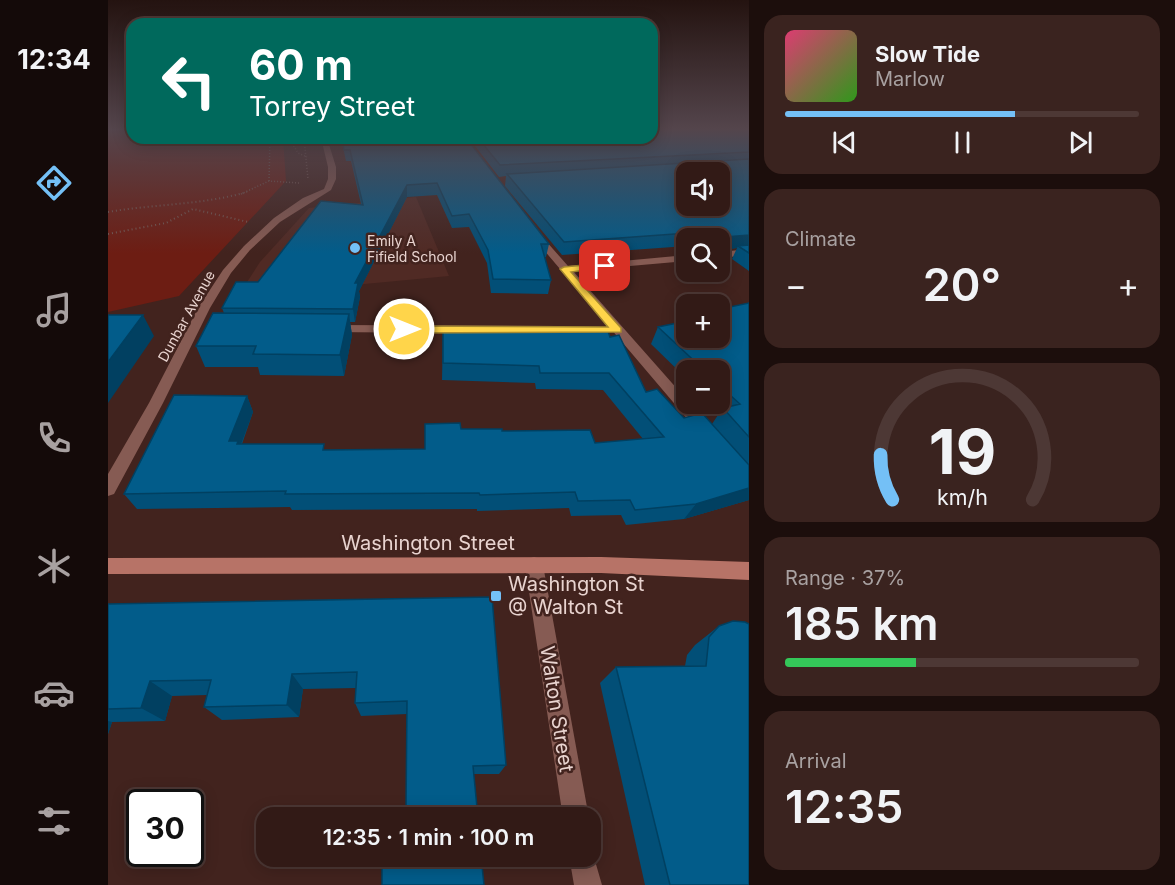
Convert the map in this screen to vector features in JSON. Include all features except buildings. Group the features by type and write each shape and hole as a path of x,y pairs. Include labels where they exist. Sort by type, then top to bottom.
{"main road":[{"name":"Washington Street","path":"108,566 534,565 653,566 749,571"}],"street":[{"name":"Dunbar Avenue","path":"108,489 200,328 204,308 227,272 247,248 269,228 306,200 327,190 332,179 332,170"},
{"path":"528,226 611,330 715,442"},
{"path":"730,254 749,252"},
{"path":"564,269 676,259"},
{"path":"322,329 581,330"},
{"name":"Walton Street","path":"534,565 574,807"},
{"path":"584,867 588,885"}],"path":[{"path":"268,182 269,170"},
{"path":"108,212 246,193 268,182 305,183"},
{"path":"192,202 193,209"},
{"path":"108,234 166,223 193,209 269,228"}],"shaded area":[{"path":"108,170 285,170 286,181 179,296 108,312"},
{"name":"Emily A Fifield School","path":"416,197 449,276 238,296 260,262 309,208"}],"place":[{"name":"Emily A Fifield School","path":"355,248"},
{"name":"Washington St @ Walton St","path":"496,596"}],"route":[{"path":"404,329 617,330 564,269 605,266"}]}
